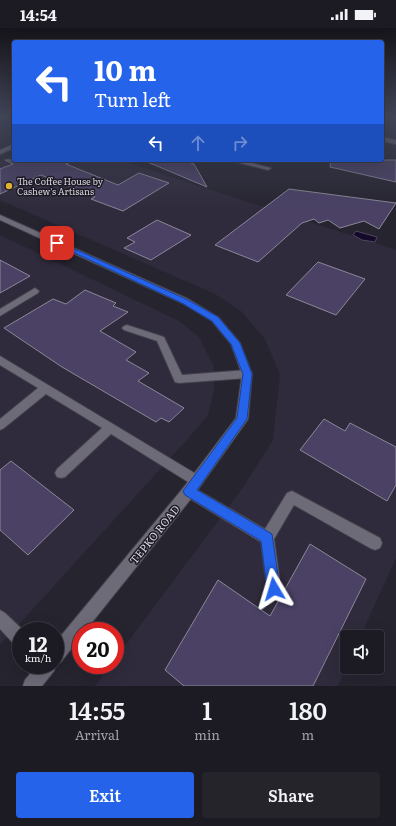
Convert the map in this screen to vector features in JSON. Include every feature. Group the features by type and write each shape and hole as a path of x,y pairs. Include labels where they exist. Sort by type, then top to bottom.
{"street":[{"path":"0,152 12,147"},
{"path":"241,162 268,168"},
{"name":"TEPKO ROAD","path":"0,217 185,301 215,319 235,343 247,374 242,419 193,486 64,645"},
{"path":"0,313 35,291"},
{"path":"127,328 162,339 179,379 247,374"},
{"path":"0,360 110,428 267,538"},
{"path":"0,425 46,388"},
{"path":"61,473 110,428"},
{"path":"274,589 267,538 292,497 375,543"},
{"path":"0,618 12,631"},
{"name":"TEPKO ROAD","path":"31,686 40,674"}],"shaded area":[{"path":"12,156 12,162 125,162 396,250 396,558 363,630 340,630 340,674 343,674 338,686 95,686 104,674 124,674 124,647 242,489 273,440 280,375 265,339 241,311 215,294 0,200 0,161"},
{"path":"356,231 377,237 375,242 362,240 353,235"},
{"path":"0,235 179,321 199,337 214,367 214,390 208,415 21,622 12,622 12,632 0,645"}],"building":[{"path":"5,160 12,160 12,162 70,162 66,164 118,185 139,173 169,183 123,211 91,199 95,197 41,175 0,194 0,169 13,164"},
{"path":"384,160 396,160 396,182 330,167 331,162 384,162"},
{"path":"147,162 189,162 194,164 207,187"},
{"path":"289,189 396,203 379,229 364,221 340,228 328,220 319,223 314,219 302,223 258,262 215,245"},
{"path":"157,220 191,235 151,260 124,248 135,242 127,238"},
{"path":"0,260 30,276 0,293"},
{"path":"318,262 365,279 336,315 286,295"},
{"path":"85,290 116,303 113,306 128,312 100,331 136,352 126,360 149,373 138,381 184,408 169,422 161,418 156,422 62,367 4,328 53,299 66,304"},
{"path":"324,419 345,431 350,423 396,447 396,485 387,501 300,450"},
{"path":"11,461 74,510 28,555 0,530 0,470"},
{"path":"310,544 366,579 313,686 184,686 165,670 218,580 270,616"}],"place":[{"name":"The Coffee House by Cashew's Artisans","path":"9,186"}],"route":[{"path":"57,243 185,301 215,319 235,343 247,374 242,419 189,491 267,538 274,589"}]}
